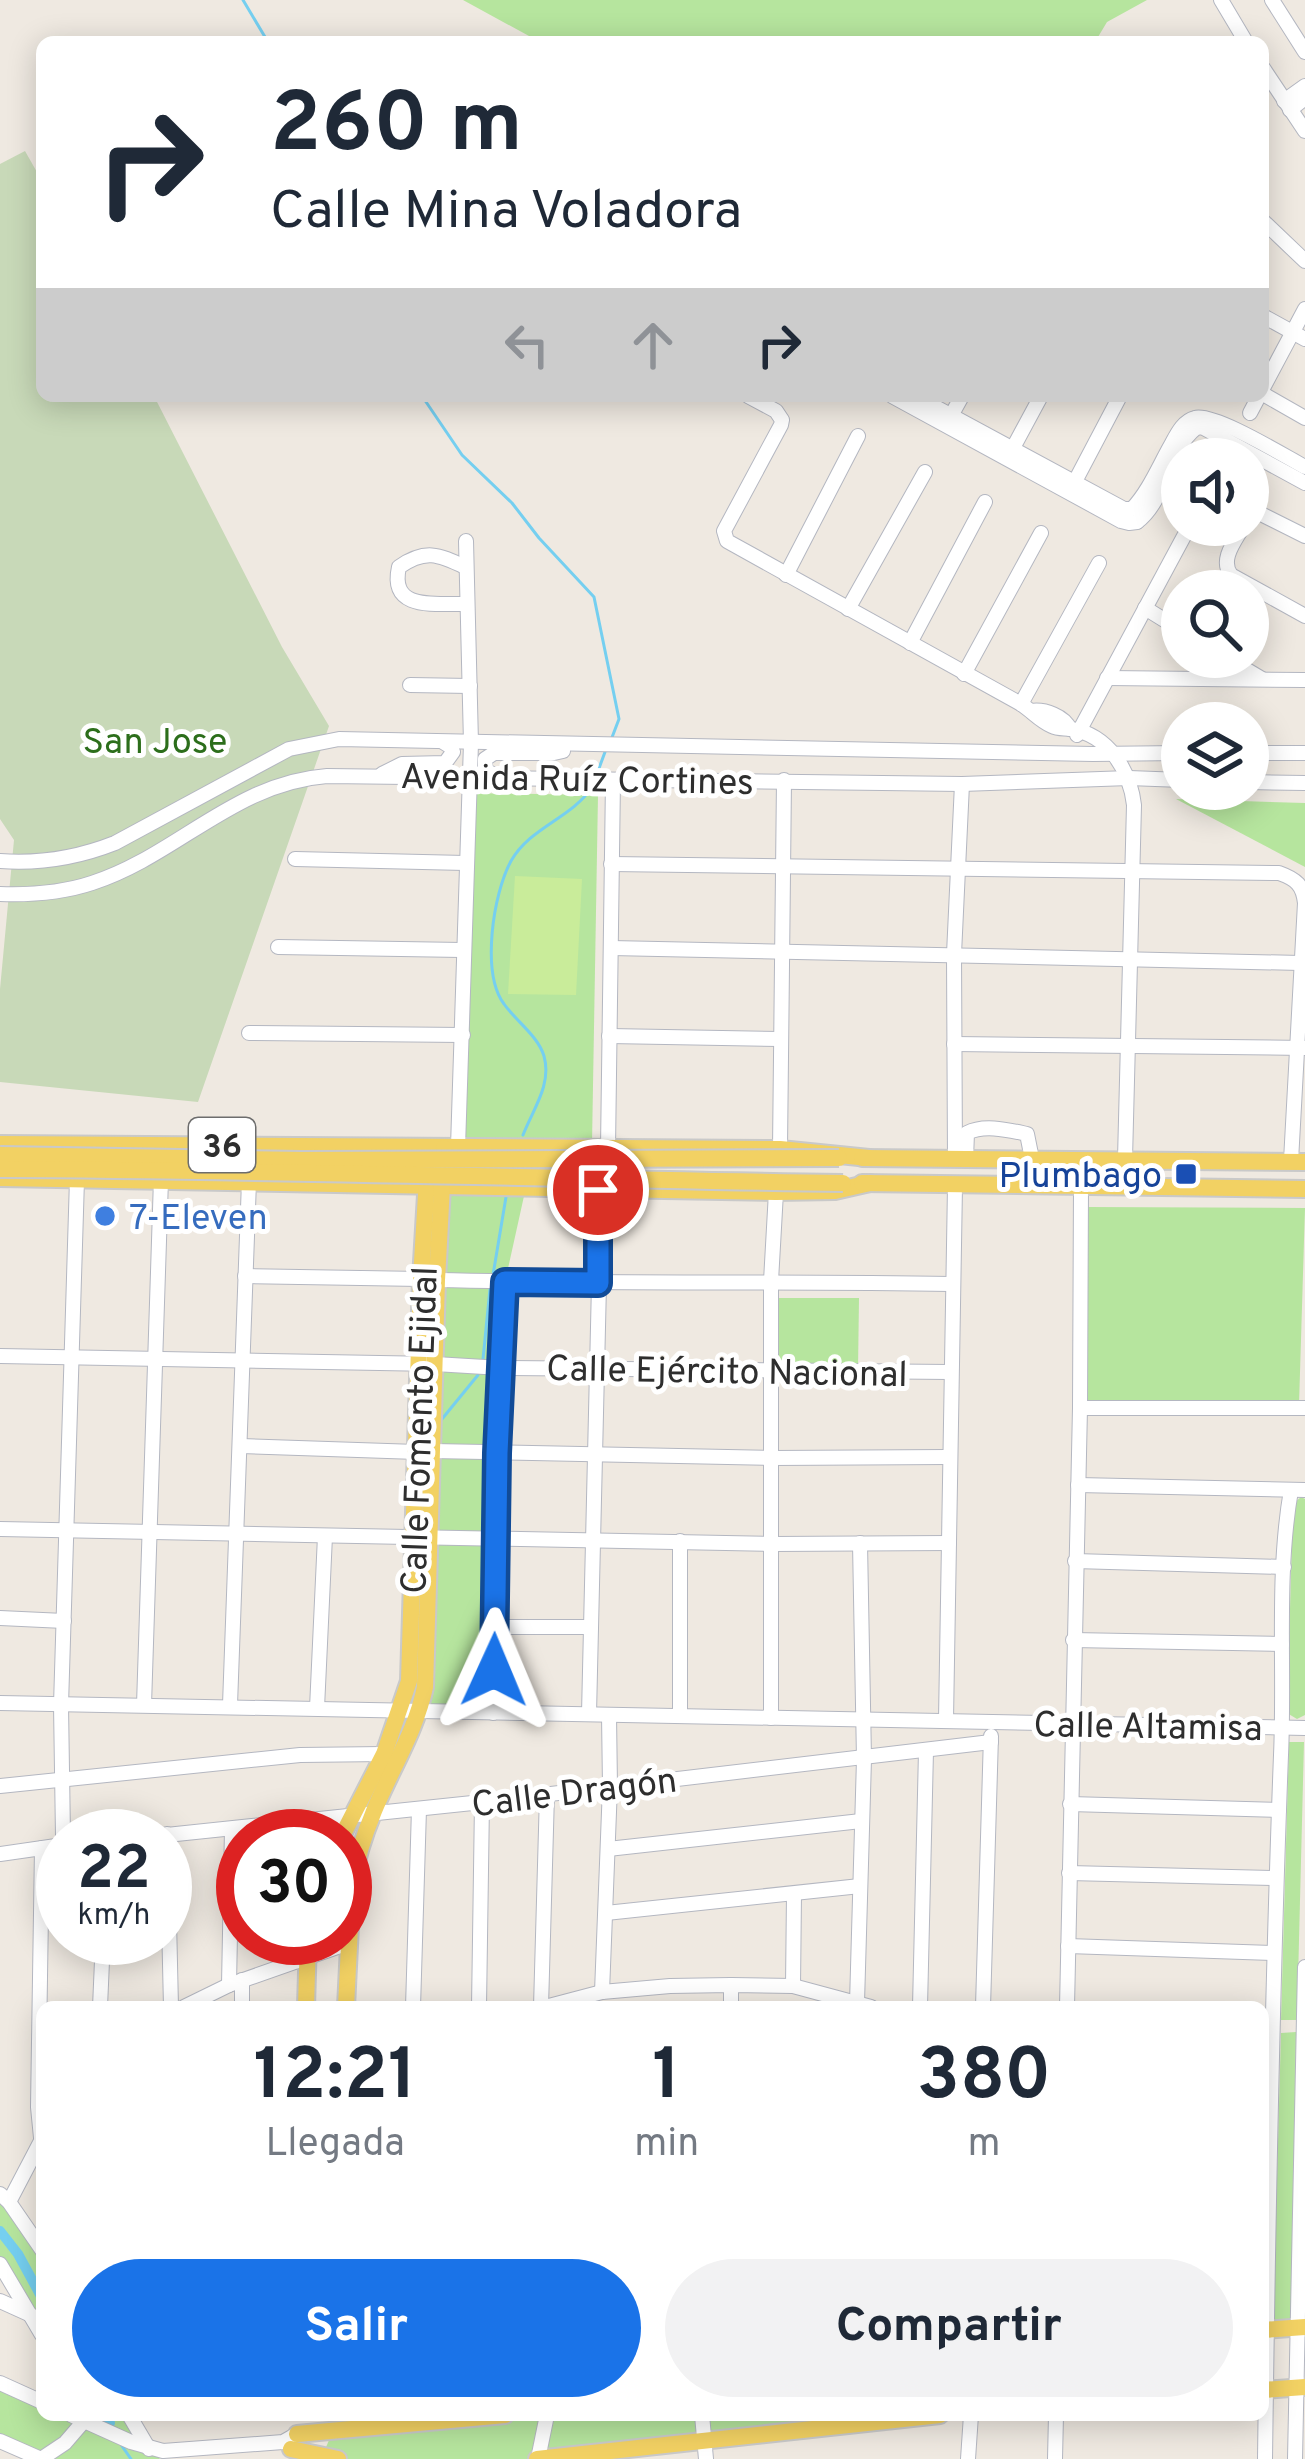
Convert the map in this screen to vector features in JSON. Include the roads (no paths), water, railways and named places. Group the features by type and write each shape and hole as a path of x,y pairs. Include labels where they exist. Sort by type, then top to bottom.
{"main road":[{"name":"36","path":"0,1144 779,1149 869,1158"},
{"path":"477,1185 467,1168 479,1147"},
{"name":"Calle Fomento Ejidal","path":"410,1711 425,1687 429,1280 435,1185 443,1148"},
{"name":"36","path":"0,1155 1298,1162"},
{"name":"36","path":"0,1169 1305,1189"},
{"name":"36","path":"0,1178 776,1192 835,1191 870,1183"},
{"path":"354,1809 410,1711"},
{"path":"372,1816 410,1711"},
{"path":"306,2001 307,1965"},
{"path":"346,2001 348,1965"},
{"path":"1269,2330 1301,2328"},
{"path":"1269,2390 1301,2387"},
{"path":"290,2446 334,2424 391,2421"},
{"path":"538,2459 705,2450 900,2421"},
{"path":"290,2446 327,2458 334,2424"}],"street":[{"path":"1221,0 1242,36"},
{"path":"1272,0 1305,52"},
{"path":"1269,77 1305,131"},
{"path":"1287,105 1305,86"},
{"path":"1287,105 1305,98"},
{"path":"1269,227 1305,261"},
{"path":"1269,382 1299,335 1305,309"},
{"path":"1269,319 1299,335"},
{"path":"1269,397 1305,418"},
{"path":"758,402 779,415 781,425 724,537 1040,720 1074,730 1122,763 1134,798 1125,1159"},
{"path":"906,402 1013,448 1129,524 1135,515 1149,512 1161,487"},
{"path":"924,402 1071,488"},
{"path":"949,420 959,402"},
{"path":"1013,448 1038,402"},
{"path":"1071,488 1117,402"},
{"path":"1250,413 1257,402"},
{"path":"1185,438 1196,422 1220,438"},
{"path":"785,575 858,436"},
{"path":"1269,456 1305,467"},
{"path":"1269,464 1305,483"},
{"path":"848,609 925,472"},
{"path":"910,643 985,502"},
{"path":"1269,516 1305,536"},
{"path":"964,674 1041,532"},
{"path":"443,1148 463,1035 471,743 466,541"},
{"path":"1063,753 1179,546"},
{"path":"1233,546 1226,559 1231,575 1305,616"},
{"path":"465,567 430,554 414,556 399,567 396,583 413,602 467,604"},
{"path":"1026,708 1099,562"},
{"path":"1145,608 1161,618"},
{"path":"1107,678 1304,680"},
{"path":"410,685 470,686"},
{"name":"Avenida Ruíz Cortines","path":"0,861 38,862 92,853 289,748 353,738 1161,753"},
{"path":"377,776 402,764 445,763 452,752 442,742"},
{"path":"502,778 485,770 494,753 554,753 586,745"},
{"path":"1269,753 1305,754"},
{"name":"Avenida Ruíz Cortines","path":"0,894 46,893 95,883 232,806 297,778 962,784 1161,779"},
{"path":"608,1148 613,780"},
{"path":"779,1149 784,780"},
{"path":"1269,782 1305,783"},
{"path":"961,1159 954,955 962,784"},
{"path":"295,859 465,863"},
{"path":"611,864 1280,874 1298,883 1305,903 1298,1162"},
{"path":"278,947 462,950"},
{"path":"611,948 1300,963"},
{"path":"249,1033 463,1035"},
{"path":"609,1036 780,1039"},
{"path":"954,1044 1301,1048"},
{"path":"961,1159 972,1129 1027,1134 1032,1159"},
{"path":"63,1809 61,1705 77,1179"},
{"path":"144,1705 161,1179"},
{"path":"230,1706 249,1181"},
{"path":"946,1720 955,1186"},
{"path":"1067,2001 1081,1187"},
{"path":"589,1714 598,1190"},
{"path":"771,1718 771,1281 776,1192"},
{"path":"245,1276 951,1284"},
{"path":"494,1713 497,1453 505,1282"},
{"name":"Calle Ejército Nacional","path":"0,1356 950,1372"},
{"path":"1079,1408 1305,1408"},
{"path":"241,1446 772,1458 948,1457"},
{"path":"1078,1485 1298,1490 1284,1567 1269,2001"},
{"path":"0,1529 949,1544"},
{"path":"317,1708 325,1536"},
{"path":"680,1541 680,1714"},
{"path":"860,1543 864,2001"},
{"path":"1076,1561 1284,1567"},
{"path":"0,1618 64,1621"},
{"path":"495,1627 591,1627"},
{"path":"1073,1640 1282,1644"},
{"name":"Calle Altamisa","path":"0,1703 1305,1728"},
{"path":"602,1992 609,1715"},
{"path":"983,2001 992,1722"},
{"name":"Calle Dragón","path":"373,1813 991,1742"},
{"path":"920,2001 926,1750"},
{"path":"0,1786 299,1756 384,1754"},
{"path":"543,2001 547,1794"},
{"path":"479,2001 482,1802"},
{"path":"1070,1804 1279,1810"},
{"path":"413,2001 419,1809"},
{"path":"608,1850 861,1821"},
{"path":"0,1854 36,1849"},
{"path":"1069,1873 1276,1878"},
{"path":"606,1913 860,1886"},
{"path":"794,1894 794,1986"},
{"path":"1068,1946 1273,1953"},
{"path":"40,1965 40,2001"},
{"path":"100,2001 102,1965"},
{"path":"169,1965 171,2001"},
{"path":"236,1965 240,2001"},
{"path":"197,2001 272,1965"},
{"path":"1295,2459 1301,2387 1305,1967"},
{"path":"567,2001 602,1992 731,1985 794,1986 849,2001"},
{"path":"731,1985 731,2001"},
{"path":"1269,2023 1302,2024"},
{"path":"36,2151 4,2198 36,2242"},
{"path":"0,2264 36,2323"},
{"path":"0,2301 32,2315"},
{"path":"0,2383 36,2399"},
{"path":"0,2441 41,2459 65,2443 76,2421"},
{"path":"87,2421 149,2449 290,2446"},
{"path":"133,2421 149,2449"},
{"path":"538,2459 546,2421"},
{"path":"968,2459 971,2421"},
{"path":"1055,2459 1056,2421"},
{"path":"1265,2421 1265,2459"}],"waterway":[{"path":"243,0 264,36"},
{"path":"426,402 462,455 512,503 594,597 619,719 611,740"},
{"path":"598,771 605,752"},
{"path":"523,1135 544,1087 546,1067 537,1042 497,990 491,954 495,913 505,875 519,849 592,787"},
{"path":"493,1275 506,1197"},
{"path":"483,1359 490,1289"},
{"path":"442,1419 478,1375"},
{"path":"0,2231 36,2287"},
{"path":"122,2446 131,2459"}],"place":[{"name":"Plumbago","path":"1186,1174"},
{"name":"7-Eleven","path":"105,1216"}],"park label":[{"name":"San Jose","path":"155,740"}]}
